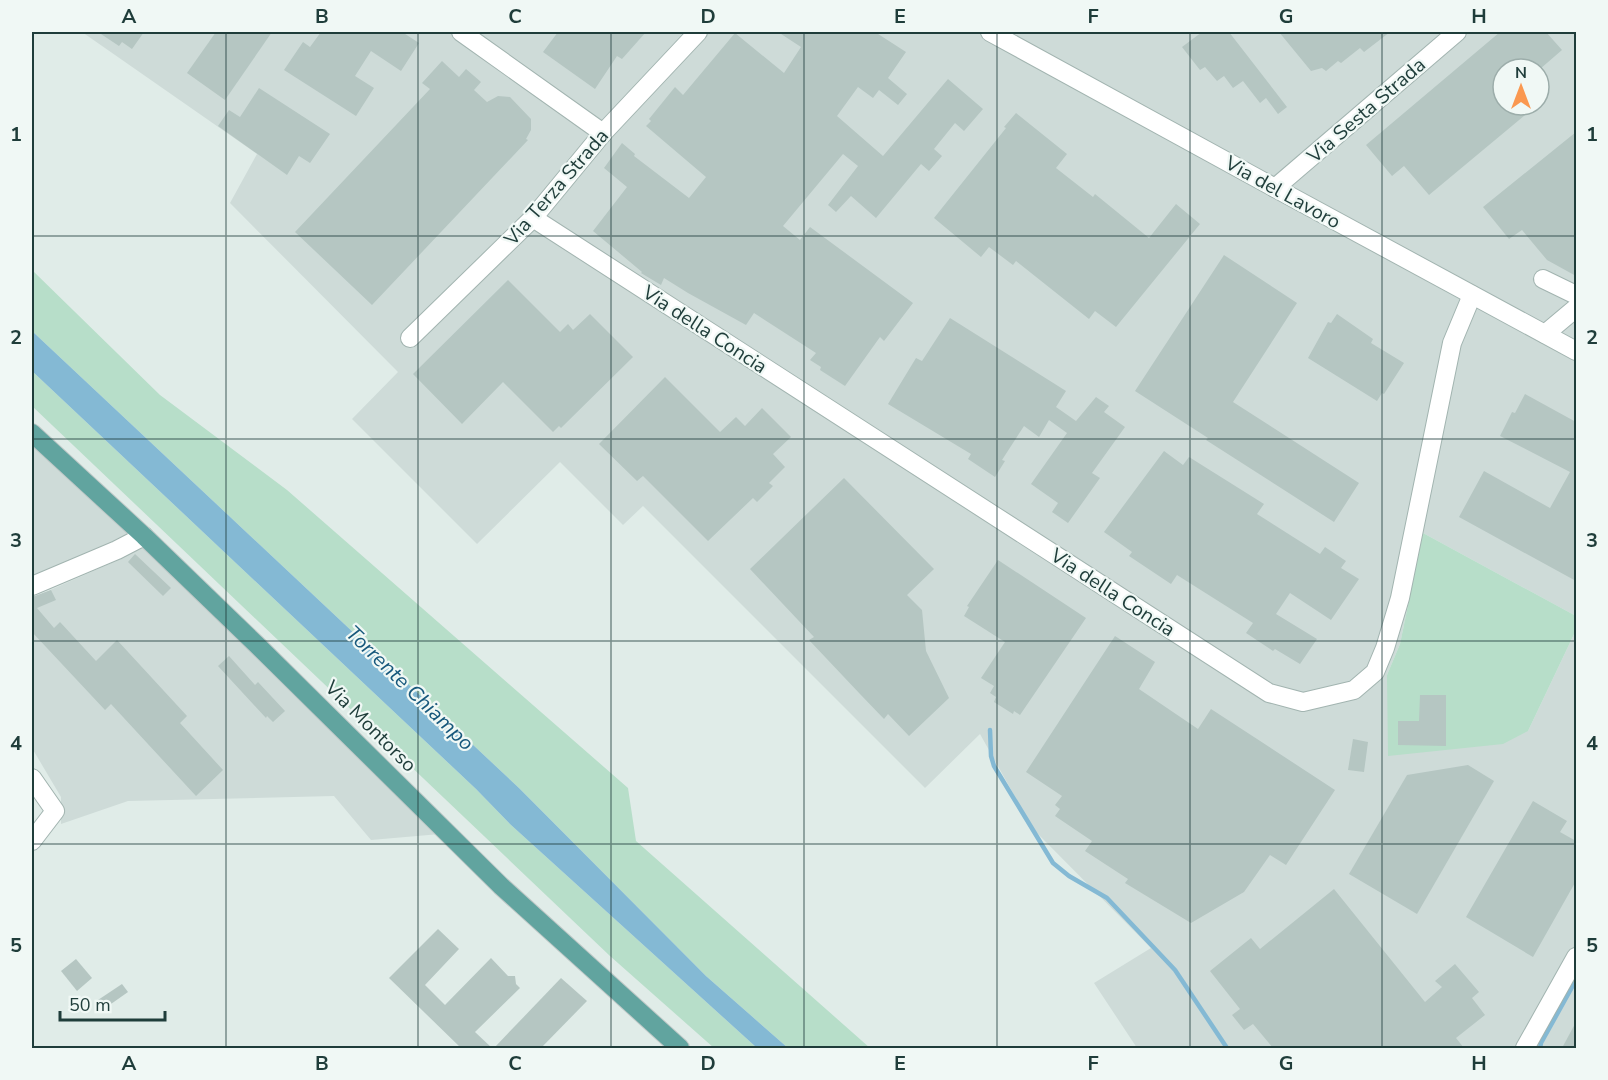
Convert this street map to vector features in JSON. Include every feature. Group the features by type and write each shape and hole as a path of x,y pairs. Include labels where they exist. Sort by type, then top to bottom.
{"main road":[{"name":"Via Montorso","path":"32,433 144,536 501,886 680,1048"}],"street":[{"path":"461,32 603,133"},
{"name":"Via Terza Strada","path":"410,338 533,218 603,133 698,32"},
{"name":"Via del Lavoro","path":"990,32 1576,351"},
{"name":"Via Sesta Strada","path":"1275,188 1457,32"},
{"name":"Via della Concia","path":"533,218 1269,693 1303,702 1354,690 1375,672 1385,648 1400,598 1452,343 1472,295"},
{"path":"1543,279 1576,295"},
{"path":"1545,334 1576,308"},
{"path":"32,586 144,536"},
{"path":"32,778 55,811 32,840"},
{"path":"1524,1048 1576,957"}],"shaded area":[{"path":"82,32 1576,32 1576,616 1423,533 1400,644 1387,675 1528,731 1576,630 1576,1048 1137,1048 1094,983 1151,948 1033,829 980,734 925,788 643,506 623,525 560,462 477,544 352,419 398,372 230,203 257,154"},
{"path":"32,438 134,535 32,585"},
{"path":"141,544 440,834 371,840 334,796 128,801 61,824 61,797 32,748 32,598 116,561"}],"green space":[{"path":"32,270 160,395 287,490 628,788 636,841 870,1048 788,1048 706,976 519,788 32,331"},
{"path":"32,371 476,789 511,825 757,1048 714,1048 610,956 32,406"},
{"path":"1423,533 1576,616 1576,630 1528,731 1503,744 1388,756 1387,675 1400,644"}],"water":[{"name":"Torrente Chiampo","path":"32,331 519,788 706,976 788,1048 757,1048 511,825 476,789 32,371"}],"building":[{"path":"98,32 144,32 132,49 122,42 119,46"},
{"path":"216,32 272,32 225,100 187,73"},
{"path":"321,32 402,32 419,43 401,71 371,51 355,76 374,88 356,116 284,70 303,42 310,47"},
{"path":"558,32 646,32 622,59 617,56 595,89 543,52"},
{"path":"778,32 875,32 906,52 888,78 907,94 898,105 879,90 873,98 858,87 837,116 883,156 948,79 983,109 964,131 955,123 934,149 942,156 929,171 921,164 876,218 851,196 836,212 828,205 858,166 843,154 783,226 800,240 810,227 913,303 884,341 880,337 845,386 820,370 821,367 810,360 816,353 754,313 746,325 664,278 661,285 641,273 593,231 627,187 604,168 622,143 635,154 634,156 689,198 706,177 646,126 651,121 649,119 675,87 683,95 735,33 784,73 801,47"},
{"path":"1202,32 1229,32 1287,107 1278,114 1266,98 1260,103 1243,81 1233,88 1224,76 1217,81 1205,67 1200,70 1182,47"},
{"path":"1279,32 1390,32 1364,52 1360,48 1326,71 1322,68 1311,71"},
{"path":"1500,32 1546,32 1562,50 1551,60 1551,57 1491,57 1491,117 1523,117 1429,195 1404,166 1392,176 1366,145"},
{"path":"442,61 459,77 466,69 481,82 474,90 487,102 498,96 510,97 531,119 531,130 526,139 528,140 372,305 295,232 430,89 422,83"},
{"path":"259,88 330,134 310,163 299,156 287,175 218,126 229,110 240,117"},
{"path":"1016,113 1067,154 1056,168 1093,197 1095,194 1149,238 1176,204 1200,224 1116,327 1095,311 1089,319 1016,261 1013,265 989,247 981,257 934,218"},
{"path":"1576,132 1576,276 1547,260 1522,230 1509,239 1483,207"},
{"path":"1224,255 1297,303 1233,402 1359,483 1334,522 1206,440 1208,438 1135,391"},
{"path":"508,280 560,332 568,324 573,330 590,314 633,357 561,428 559,426 553,432 503,382 462,424 413,374"},
{"path":"1337,314 1373,339 1371,343 1404,363 1377,401 1308,358 1328,322 1331,323"},
{"path":"950,318 1066,391 1056,407 1076,421 1096,397 1109,406 1104,412 1125,427 1092,473 1100,478 1068,523 1052,512 1058,503 1031,484 1067,433 1049,420 1039,437 1024,426 1002,460 1005,461 995,477 968,459 971,454 888,404 916,358 922,361"},
{"path":"665,377 720,432 736,417 745,426 762,408 791,437 773,454 785,467 769,483 773,486 757,502 753,498 708,541 643,476 637,481 599,444"},
{"path":"1525,394 1576,422 1576,581 1459,517 1484,471 1550,508 1570,472 1500,436 1512,412 1515,413"},
{"path":"1164,451 1183,465 1189,457 1264,504 1257,514 1320,554 1325,547 1346,561 1341,568 1359,579 1331,620 1290,593 1276,614 1317,639 1300,664 1275,649 1273,651 1246,633 1253,623 1177,575 1171,584 1129,556 1132,552 1104,532"},
{"path":"844,478 934,569 907,595 922,610 926,651 949,698 909,736 888,714 884,719 860,694 809,640 814,637 750,569"},
{"path":"135,554 171,588 163,596 128,562"},
{"path":"998,560 1086,618 1020,715 1014,711 1013,714 994,702 996,697 990,693 994,686 981,678 1005,642 964,616 969,607 967,606"},
{"path":"51,590 56,600 37,608 54,628 60,622 96,661 117,640 187,716 180,723 223,770 196,796 111,704 105,710 32,632 32,597"},
{"path":"1115,636 1155,662 1139,689 1198,729 1211,709 1335,790 1286,865 1270,855 1244,892 1191,923 1125,883 1128,879 1085,851 1092,841 1055,816 1060,809 1055,805 1062,796 1026,772"},
{"path":"229,656 255,685 258,682 285,711 273,722 267,716 266,718 218,666"},
{"path":"1420,695 1446,695 1446,746 1398,745 1398,721 1419,721"},
{"path":"1353,739 1368,742 1364,772 1348,770"},
{"path":"1468,765 1494,781 1417,914 1349,874 1407,775"},
{"path":"1533,801 1567,821 1560,832 1576,841 1576,881 1533,957 1466,917"},
{"path":"1334,889 1425,1002 1442,987 1435,981 1455,964 1479,992 1472,998 1485,1015 1456,1038 1464,1048 1273,1048 1253,1024 1244,1030 1232,1015 1240,1009 1210,971 1251,938 1260,949"},
{"path":"438,929 459,949 425,985 445,1005 491,958 508,976 515,976 516,984 520,988 475,1032 492,1048 461,1048 389,978"},
{"path":"76,959 92,978 77,991 61,971"},
{"path":"561,978 587,1001 541,1048 494,1048"},
{"path":"122,984 128,992 101,1011 95,1002"},
{"path":"1576,1022 1576,1048 1562,1048"}],"waterway":[{"path":"990,730 991,756 994,766 1053,863 1069,876 1107,898 1175,970 1227,1048"},
{"path":"1540,1048 1576,980"}]}
